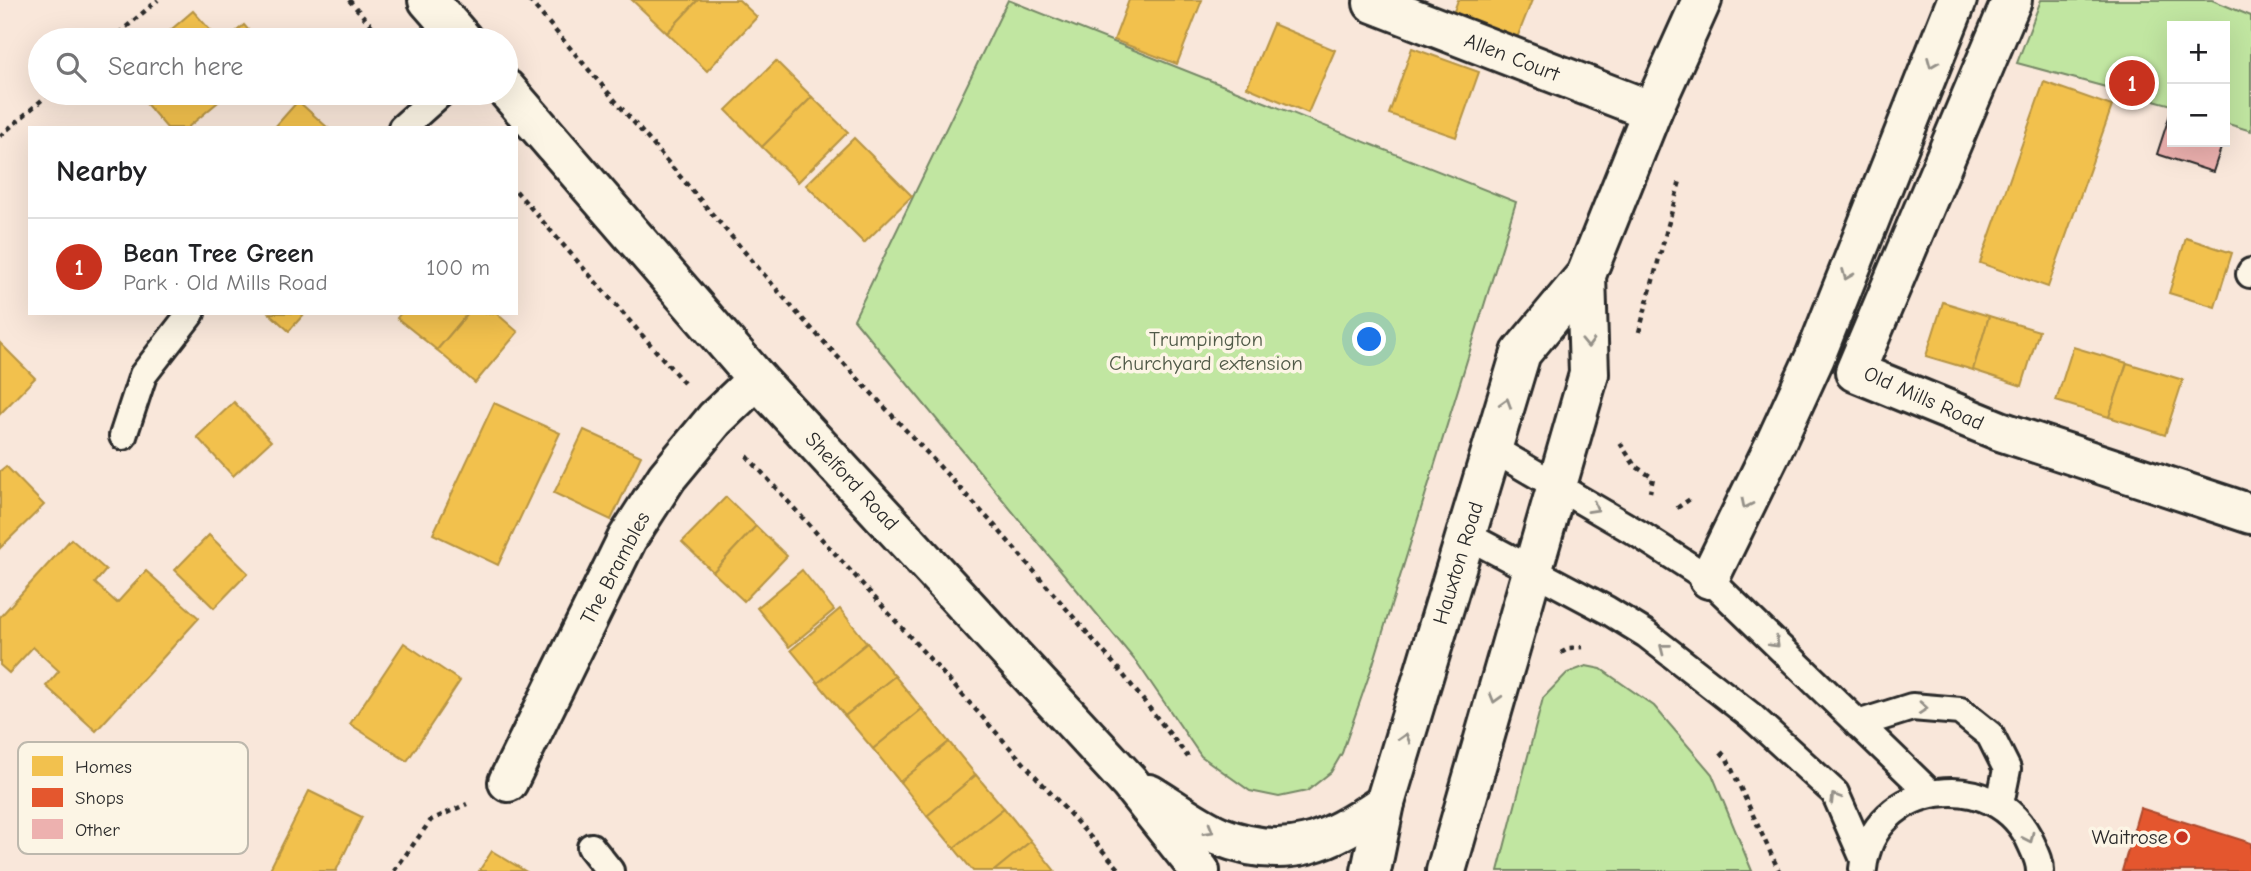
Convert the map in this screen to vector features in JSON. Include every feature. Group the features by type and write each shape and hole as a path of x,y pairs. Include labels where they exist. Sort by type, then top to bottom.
{"main road":[{"path":"428,0 452,28"},
{"name":"Hauxton Road","path":"1371,871 1385,803 1521,353 1586,275 1651,111 1702,0"},
{"path":"1709,579 1815,357 1957,0"},
{"name":"Old Mills Road","path":"2012,0 1855,372 2000,431 2251,514"},
{"name":"Allen Court","path":"1373,3 1651,111"},
{"name":"Shelford Road","path":"518,103 757,379 1129,782 1200,871"},
{"name":"Hauxton Road","path":"1446,871 1589,374 1586,275"},
{"name":"The Brambles","path":"508,782 627,539 667,477 715,419 757,379"},
{"path":"1129,782 1219,835 1264,848 1298,848 1326,839 1351,827 1385,803"}],"lane":[{"path":"404,126 428,105"},
{"path":"123,436 143,375 189,315"},
{"path":"1493,449 1639,534 1709,579 1930,793"},
{"path":"1466,535 1607,610 1646,634 1751,716 1835,793 1863,865"},
{"path":"1858,724 1912,707 1960,711 1990,735 2007,769 2000,804"},
{"path":"1863,865 1873,836 1888,817 1908,802 1930,793 1967,792 2000,804 2026,830 2040,863 2040,871"},
{"path":"591,847 610,871"}],"path":[{"path":"125,28 158,0"},
{"path":"349,0 374,28"},
{"path":"529,0 797,313 995,526 1121,672 1192,763"},
{"path":"0,136 36,105"},
{"path":"1636,343 1682,175"},
{"path":"518,193 779,492 1121,871"},
{"path":"1620,435 1620,444 1634,466 1653,478 1639,534"},
{"path":"1718,748 1727,759 1779,871"},
{"path":"394,871 431,820 508,782"}],"green space":[{"name":"Trumpington Churchyard extension","path":"1008,0 1516,202 1373,664 1342,753 1331,772 1307,791 1279,797 1250,791 1201,756 1138,664 854,319"},
{"path":"2041,0 2212,0 2251,16 2251,131 2230,125 2230,21 2167,21 2167,104 2017,63"},
{"path":"1586,666 1601,669 1654,706 1712,774 1752,871 1498,871 1543,698 1567,673"}],"building: Homes":[{"path":"632,0 698,0 667,33"},
{"path":"698,0 739,0 757,17 707,71 667,33"},
{"path":"1129,0 1202,0 1177,64 1114,40"},
{"path":"1458,0 1532,0 1517,38 1453,14"},
{"path":"193,11 208,28 173,28"},
{"path":"1273,24 1335,50 1308,113 1247,87"},
{"path":"1412,48 1479,72 1456,137 1389,114"},
{"path":"776,61 812,97 762,147 726,110"},
{"path":"2044,82 2112,106 2048,287 1980,263"},
{"path":"812,97 848,132 798,182 762,147"},
{"path":"147,105 215,105 189,126 165,126"},
{"path":"294,105 302,105 326,126 276,126"},
{"path":"854,138 912,196 864,243 806,185"},
{"path":"2186,238 2232,253 2215,307 2169,293"},
{"path":"1943,302 1989,316 1973,370 1926,356"},
{"path":"271,315 303,315 289,331"},
{"path":"399,315 466,315 437,350 397,318"},
{"path":"466,315 498,315 518,332 475,383 437,350"},
{"path":"1989,316 2039,331 2022,386 1973,370"},
{"path":"0,343 35,378 0,414"},
{"path":"2073,347 2127,363 2109,417 2056,401"},
{"path":"2127,363 2183,380 2165,435 2109,417"},
{"path":"234,402 271,441 233,476 197,437"},
{"path":"494,403 560,433 498,565 433,534"},
{"path":"584,430 641,456 611,520 554,493"},
{"path":"6,466 44,505 0,548 0,471"},
{"path":"726,497 756,526 713,572 682,542"},
{"path":"756,526 787,556 744,601 713,572"},
{"path":"209,535 248,573 214,608 175,570"},
{"path":"71,539 106,570 95,583 117,603 146,571 199,618 96,731 46,686 59,671 33,647 9,673 0,665 0,617"},
{"path":"802,570 834,610 789,647 757,608"},
{"path":"840,609 867,643 818,683 791,650"},
{"path":"404,643 460,681 407,761 350,724"},
{"path":"867,643 895,676 845,716 818,683"},
{"path":"895,676 922,709 873,749 845,716"},
{"path":"922,709 949,742 900,782 873,749"},
{"path":"949,742 976,775 927,816 900,782"},
{"path":"976,775 1004,808 954,848 927,816"},
{"path":"309,791 362,817 336,871 269,871"},
{"path":"1004,808 1031,841 994,871 973,871 954,848"},
{"path":"1031,841 1055,871 994,871"},
{"path":"492,851 525,871 479,871"}],"building: Shops":[{"name":"Waitrose","path":"2140,808 2251,843 2251,871 2122,871"}],"building: Other":[{"path":"2167,123 2167,147 2221,147 2213,172 2157,154"}],"place":[{"name":"Bean Tree Green","path":"2132,83"},
{"name":"Waitrose","path":"2182,837"}]}
